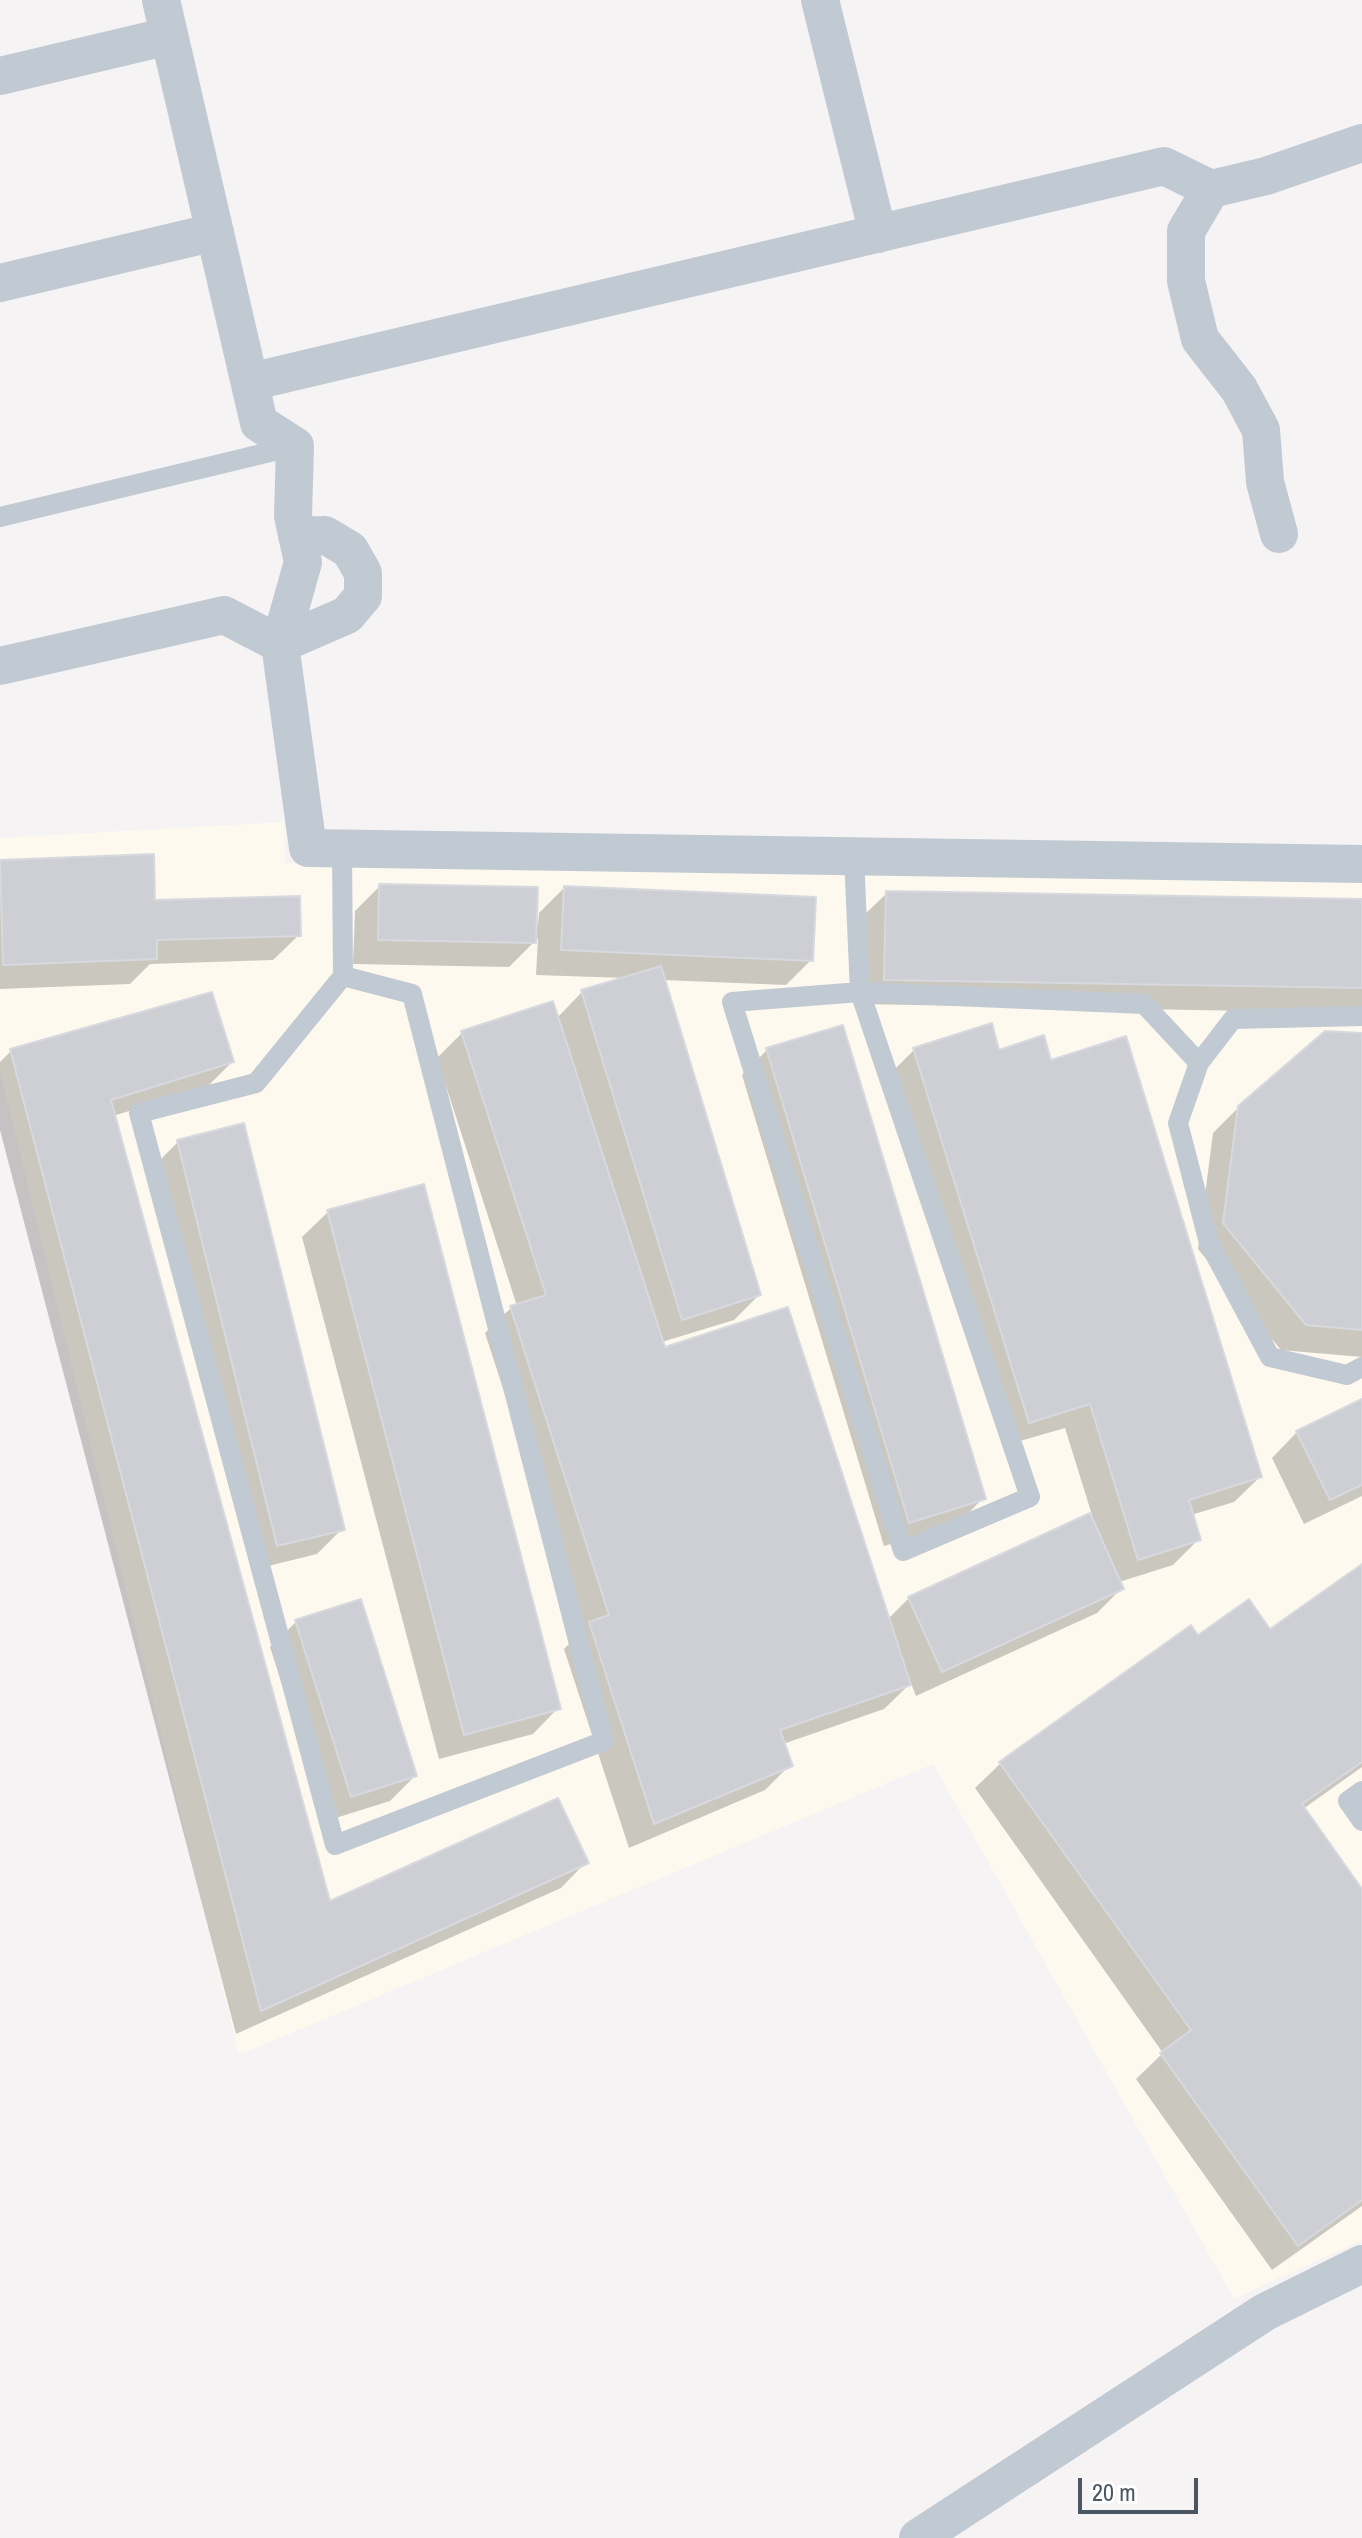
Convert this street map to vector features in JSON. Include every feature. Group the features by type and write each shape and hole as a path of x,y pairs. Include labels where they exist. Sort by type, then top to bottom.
{"street":[{"path":"820,0 878,234"},
{"path":"0,76 165,18 259,423 295,446 293,516 303,562 280,644 308,848 1362,864"},
{"path":"250,382 1164,166 1211,189 1266,176 1362,143"},
{"path":"1211,189 1186,231 1186,281 1200,339 1239,389 1261,430 1265,482 1279,534"},
{"path":"0,283 215,232"},
{"path":"280,644 347,615 363,596 363,573 350,550 325,535 297,536"},
{"path":"0,666 224,615 280,644"},
{"path":"918,2538 1265,2312 1362,2264"}],"lane":[{"path":"0,517 295,446"},
{"path":"342,848 343,976 256,1083 139,1113 335,1845 604,1741 412,994 343,976"},
{"path":"854,856 860,992 1030,1497 903,1551 732,1002 860,992 1144,1004 1199,1063"},
{"path":"1362,1016 1233,1019 1199,1063 1178,1123 1209,1243 1270,1357 1347,1375 1362,1367"},
{"path":"1362,1791 1348,1801 1362,1821"}],"shaded area":[{"path":"284,822 285,863 1362,874 1362,2240 1234,2299 933,1764 239,2055 0,1071 0,838"}],"building":[{"path":"154,854 155,900 300,896 301,936 157,940 157,959 3,965 0,860"},
{"path":"379,884 538,887 536,943 378,940"},
{"path":"564,886 816,897 813,961 561,950"},
{"path":"886,891 1362,899 1362,988 884,980"},
{"path":"661,966 761,1295 682,1320 581,990"},
{"path":"212,992 234,1062 111,1100 330,1901 558,1798 589,1863 261,2011 10,1049"},
{"path":"553,1001 665,1347 788,1307 911,1685 780,1730 793,1766 654,1824 589,1622 609,1615 510,1306 546,1295 461,1031"},
{"path":"992,1023 999,1050 1044,1035 1051,1060 1126,1036 1262,1477 1189,1500 1201,1540 1138,1560 1090,1404 1029,1423 913,1048"},
{"path":"843,1025 986,1499 909,1523 766,1048"},
{"path":"1325,1031 1362,1033 1362,1330 1306,1325 1223,1223 1238,1106"},
{"path":"244,1123 345,1530 277,1546 177,1140"},
{"path":"424,1184 561,1709 464,1735 327,1210"},
{"path":"1362,1399 1362,1485 1330,1500 1296,1431"},
{"path":"1090,1513 1124,1589 942,1672 908,1597"},
{"path":"1362,1564 1362,1762 1302,1804 1362,1889 1362,2200 1298,2246 1160,2053 1191,2030 999,1762 1191,1625 1198,1635 1249,1599 1270,1629"},
{"path":"361,1599 417,1776 351,1797 295,1620"}]}
